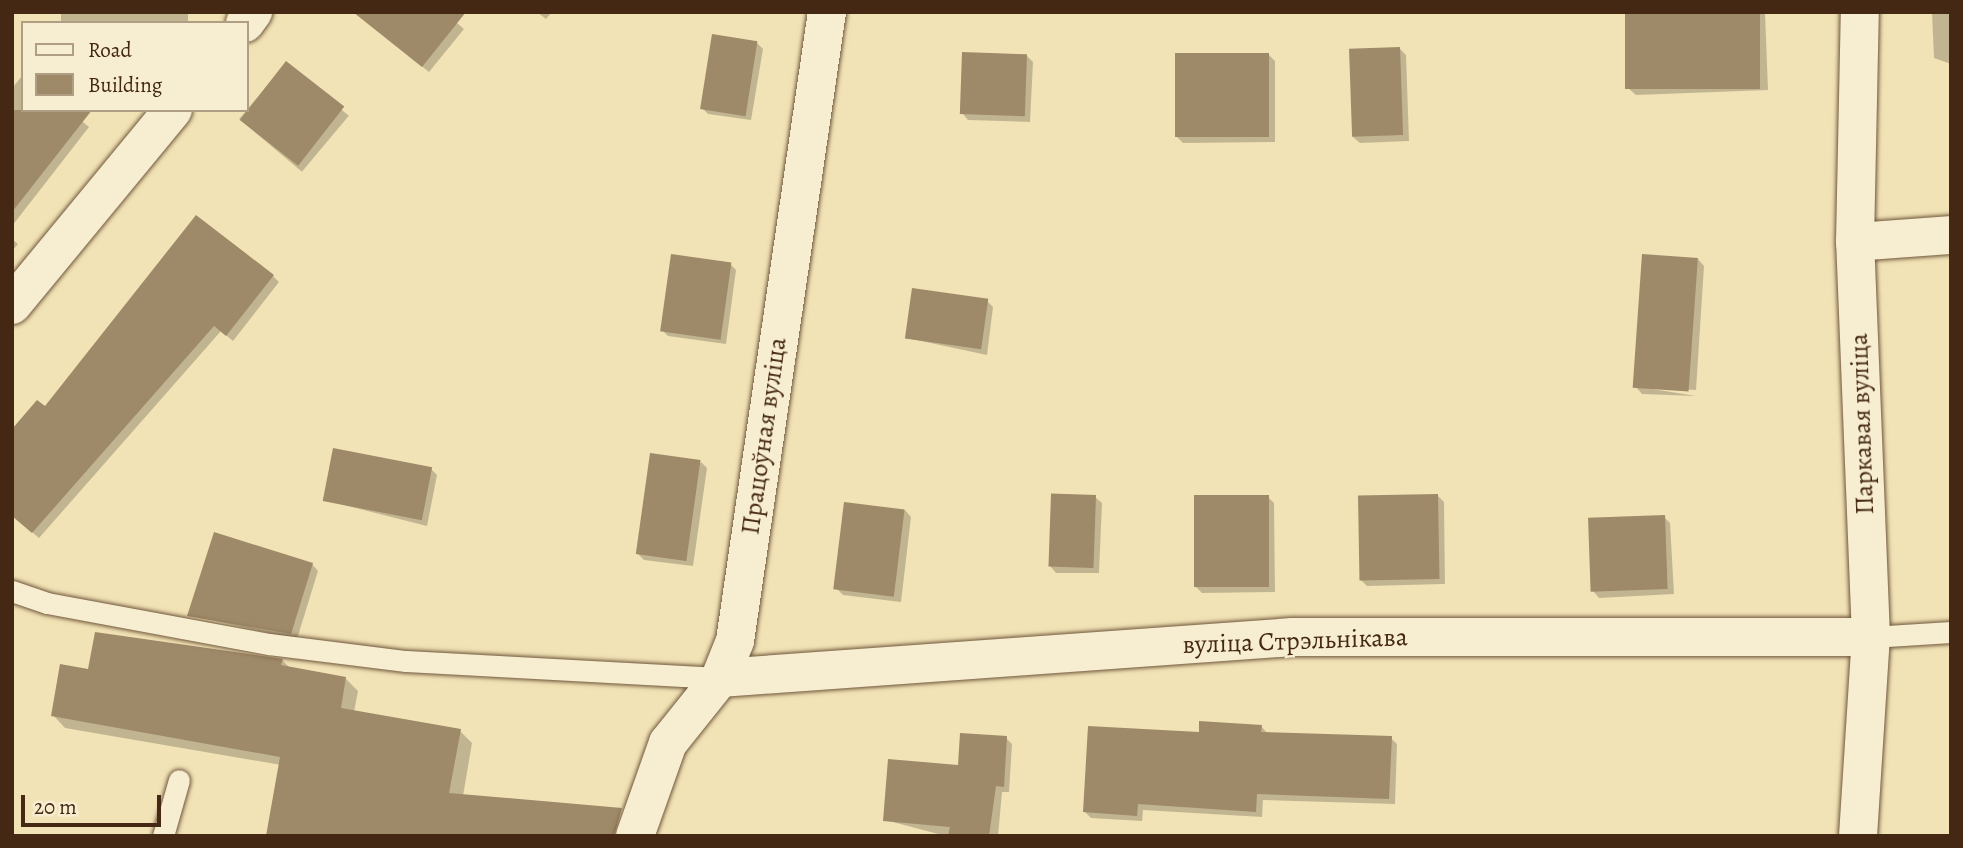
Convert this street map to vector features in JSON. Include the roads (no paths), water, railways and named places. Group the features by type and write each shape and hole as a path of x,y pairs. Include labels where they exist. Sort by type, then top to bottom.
{"street":[{"name":"Працоўная вуліца","path":"635,836 668,743 720,678 734,641 827,12"},
{"name":"Паркавая вуліца","path":"1858,836 1871,637 1855,243 1860,12"},
{"path":"12,305 171,112"},
{"path":"1855,243 1951,235"},
{"name":"вуліца Стрэльнікава","path":"720,678 1293,637 1871,637"}],"lane":[{"path":"12,591 47,603 310,649 406,661 720,678"},
{"path":"1871,637 1951,632"},
{"path":"163,836 179,780"}]}
